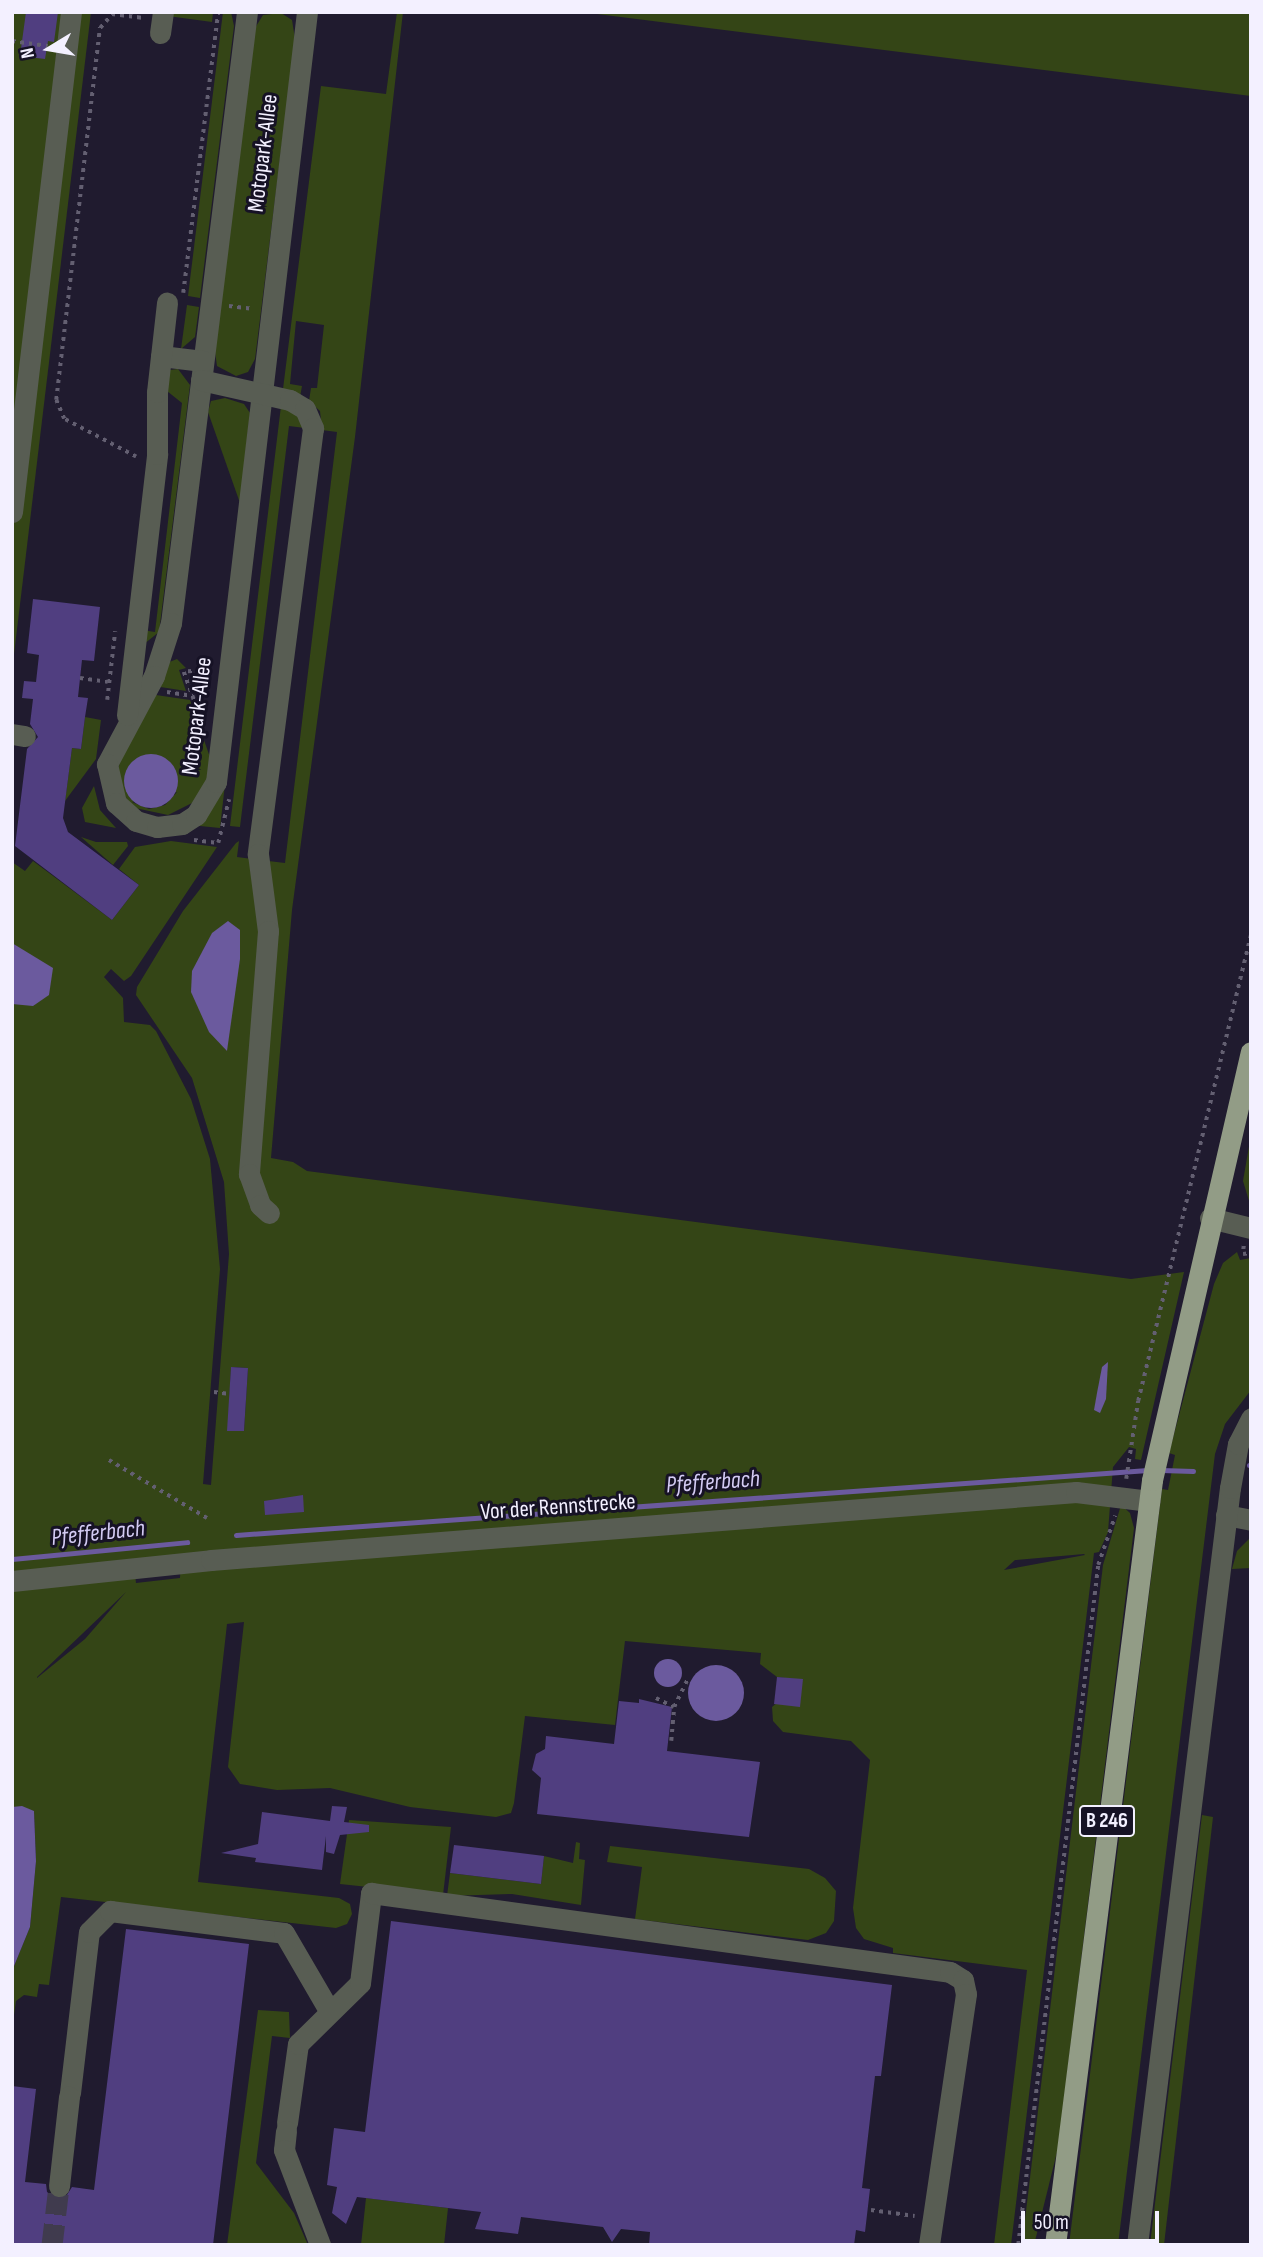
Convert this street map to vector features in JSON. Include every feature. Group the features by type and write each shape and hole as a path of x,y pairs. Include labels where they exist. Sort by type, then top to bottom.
{"main road":[{"name":"B 246","path":"1055,2245 1156,1452 1251,1052"}],"street":[{"path":"12,512 71,12"},
{"name":"Motopark-Allee","path":"247,12 171,623 154,676 110,752 109,786 121,808 144,824 172,827 196,815 213,792 307,12"},
{"path":"127,721 157,454 161,356 167,303"},
{"path":"161,356 298,404 310,415 313,428 258,854 268,931 249,1174 260,1205 269,1213"},
{"path":"1210,1218 1251,1228"},
{"path":"1137,2245 1226,1515 1238,1444 1251,1418"},
{"name":"Vor der Rennstrecke","path":"12,1581 211,1560 1123,1488 1150,1491"},
{"path":"1226,1515 1251,1520"},
{"path":"320,2245 284,2150 298,2044 360,1983 371,1893 950,1972 963,1980 966,1994 931,2217 929,2245"},
{"path":"59,2186 89,1931 110,1911 284,1934 330,2012"}],"path":[{"path":"218,12 183,299 270,312"},
{"path":"135,467 136,454 64,419 56,400 102,21 112,14 162,22"},
{"path":"12,41 66,48"},
{"path":"106,709 115,628"},
{"path":"200,671 184,672 212,749 219,751"},
{"path":"1018,2245 1098,1565 1123,1488 1141,1389 1251,934"},
{"path":"214,1392 230,1394"},
{"path":"109,1460 207,1518"},
{"path":"671,1741 674,1707 687,1680"},
{"path":"656,1698 674,1707"},
{"path":"871,2210 931,2217"}],"green space":[{"path":"12,12 91,12 12,671"},
{"path":"138,12 213,12 212,22"},
{"path":"223,12 231,12 234,26 200,298 188,296"},
{"path":"397,12 403,12 355,437 292,910 271,1158 293,1162 307,1171 1131,1279 1184,1272 1141,1460 1135,1459 1136,1449 1129,1447 1113,1467 1108,1532 1099,1552 1094,1553 1011,2245 994,2245 1027,1970 893,1953 893,1948 864,1939 856,1928 853,1908 870,1760 851,1741 783,1732 773,1721 772,1707 803,1680 777,1677 760,1664 761,1653 625,1641 615,1725 525,1716 514,1803 511,1813 496,1817 410,1807 330,1788 277,1790 240,1784 228,1767 244,1622 227,1624 198,1882 339,1898 350,1904 352,1914 347,1924 336,1928 61,1897 49,1985 39,1984 37,1997 24,1995 16,2001 12,2029 12,1971 30,1927 36,1860 34,1811 12,1807 12,1586 135,1574 136,1583 180,1578 181,1559 12,1577 12,862 25,871 33,861 112,920 139,885 119,869 135,847 171,841 217,847 131,976 124,981 111,969 104,977 123,998 124,1022 150,1025 156,1031 191,1099 210,1159 220,1269 203,1484 211,1485 229,1254 224,1182 192,1078 136,995 137,987 183,911 236,843 239,841 237,857 285,863 337,432 322,430 320,411 309,401 311,388 317,388 324,325 296,321 290,384 302,386 300,397 283,389 321,86 386,94","holes":["231,1367 248,1368 244,1431 228,1431","1084,1554 1085,1555 1004,1570 1015,1560","126,1592 85,1639 37,1677"]},
{"path":"581,12 1251,12 1251,96"},
{"path":"281,13 292,20 295,39 255,359 248,372 236,376 217,366 215,352 255,28 263,15"},
{"path":"187,305 199,307 195,337 181,349"},
{"path":"178,369 190,385 159,632 144,644 142,630 155,632 182,403 167,391 169,370"},
{"path":"225,398 244,404 250,413 240,503 208,412 211,401"},
{"path":"281,406 298,416 305,428 289,426 240,827 230,826"},
{"path":"177,659 186,668 179,670 186,691 154,686 167,663"},
{"path":"149,694 190,700 212,763 209,781 192,803 168,815 135,808 124,796 118,774 120,758","holes":["177,792 165,805 149,809 132,802"]},
{"path":"85,717 101,720 96,759 65,801 72,748 81,749"},
{"path":"228,758 220,828 200,826 198,825"},
{"path":"94,786 100,810 116,828 85,822 82,808"},
{"path":"81,837 96,842 127,842 128,846 113,865"},
{"path":"1251,1135 1251,1203 1250,1204 1243,1181"},
{"path":"1237,1252 1240,1260 1251,1258 1251,1390 1225,1424 1215,1454 1118,2245 1069,2245 1162,1489 1168,1490 1175,1455 1169,1453 1214,1284 1223,1263"},
{"path":"1121,1505 1130,1513 1134,1528 1058,2148 1034,2245 1022,2245 1103,1565"},
{"path":"1251,1537 1251,1568 1232,1569 1237,1551"},
{"path":"1202,1815 1213,1817 1164,2245 1150,2245"},
{"path":"349,1820 451,1827 443,1895 340,1884"},
{"path":"576,1842 580,1843 579,1859 585,1860 581,1905 512,1894 447,1896 450,1873 541,1884 544,1856 573,1863"},
{"path":"610,1846 809,1869 825,1878 836,1891 834,1921 826,1933 808,1940 635,1919 642,1867 607,1862"},
{"path":"258,2010 289,2012 290,2038 272,2036 256,2163 294,2213 308,2245 227,2245"},
{"path":"366,2198 448,2208 444,2245 361,2245"}],"shaded area":[{"path":"151,754 170,762 178,781 170,800 151,808 132,800 124,781 132,762"},
{"path":"228,921 240,930 240,959 227,1051 209,1032 191,992 192,971 212,933"},
{"path":"12,943 53,968 49,995 33,1006 12,1004"},
{"path":"1108,1362 1106,1399 1100,1413 1094,1410 1102,1367"},
{"path":"668,1659 678,1663 682,1673 678,1683 668,1687 658,1683 654,1673 658,1663"},
{"path":"716,1665 727,1667 736,1673 742,1682 742,1704 736,1713 727,1719 716,1721 705,1719 696,1713 690,1704 688,1693 690,1682 696,1673 705,1667"},
{"path":"22,1806 34,1811 36,1861 30,1927 12,1971 12,1807"}],"building":[{"path":"26,12 58,12 54,42 48,41 45,59 20,56"},
{"path":"33,599 100,607 94,661 82,660 78,697 88,698 81,749 72,748 63,818 68,832 139,885 112,920 15,846 27,749 38,737 30,724 33,699 22,698 24,681 36,682 39,655 27,653"},
{"path":"231,1367 248,1368 244,1431 227,1431"},
{"path":"303,1495 304,1512 265,1515 264,1501"},
{"path":"777,1677 803,1679 800,1707 774,1704"},
{"path":"639,1699 672,1707 667,1751 760,1762 749,1837 537,1814 541,1778 532,1770 536,1754 545,1749 546,1736 614,1744 619,1701 639,1703"},
{"path":"332,1806 347,1807 344,1822 369,1825 369,1832 340,1835 334,1854 326,1852 326,1836 322,1870 255,1862 256,1858 221,1853 258,1844 262,1812 330,1821"},
{"path":"454,1845 544,1856 541,1884 450,1873"},
{"path":"391,1921 892,1985 881,2076 875,2076 862,2188 870,2189 865,2232 856,2230 854,2245 649,2245 650,2232 621,2229 612,2242 603,2227 521,2217 518,2234 475,2229 481,2212 357,2197 346,2224 332,2213 337,2187 327,2185 334,2128 365,2132"},
{"path":"126,1929 249,1944 213,2245 12,2245 12,2086 36,2089 25,2182 46,2184 47,2192 57,2199 65,2198 72,2187 94,2190"}],"waterway":[{"name":"Pfefferbach","path":"236,1535 1148,1470"},
{"name":"Pfefferbach","path":"1161,1470 1193,1471"},
{"name":"Pfefferbach","path":"12,1559 187,1542"}],"tunnel":[{"path":"52,2245 59,2186"}]}
